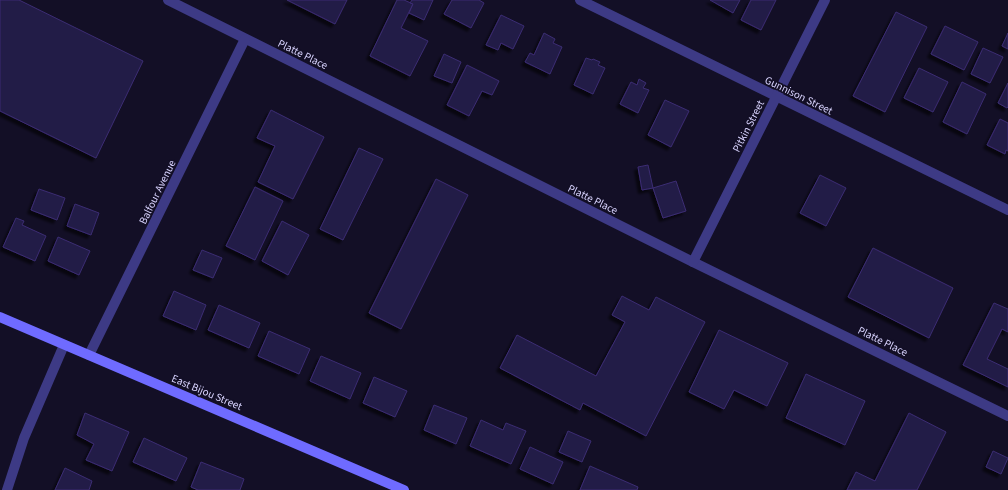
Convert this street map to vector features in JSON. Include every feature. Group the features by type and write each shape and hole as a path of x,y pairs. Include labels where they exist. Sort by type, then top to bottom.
{"street":[{"name":"Gunnison Street","path":"580,0 1008,210"},
{"name":"Pitkin Street","path":"693,262 825,0"},
{"name":"Platte Place","path":"171,1 693,262 1008,416"},
{"name":"Balfour Avenue","path":"89,355 245,39"},
{"name":"East Bijou Street","path":"0,317 404,490"},
{"path":"7,490 24,438 64,344"}],"building":[{"path":"0,0 19,0 143,61 96,158 0,111"},
{"path":"287,0 347,0 335,24"},
{"path":"397,0 404,0 413,4 401,28 428,41 410,76 370,56"},
{"path":"412,0 433,0 424,20 409,13 413,4 410,3"},
{"path":"452,0 479,0 484,3 471,28 444,14"},
{"path":"710,0 740,0 733,13"},
{"path":"751,0 776,0 761,30 741,20"},
{"path":"896,12 927,27 885,112 853,96"},
{"path":"501,15 524,26 513,49 501,43 498,50 486,45"},
{"path":"945,26 978,42 964,70 931,54"},
{"path":"544,33 555,39 553,43 562,47 550,74 525,62 530,53 534,55"},
{"path":"1008,33 1008,49 1002,46"},
{"path":"983,48 1003,57 990,83 971,74"},
{"path":"444,54 461,62 452,83 434,76"},
{"path":"586,58 600,62 598,65 605,68 593,94 574,85"},
{"path":"467,65 499,81 492,95 482,91 469,116 447,105"},
{"path":"919,68 948,82 933,112 904,98"},
{"path":"639,79 646,83 643,88 649,90 638,113 620,104 631,82 637,85"},
{"path":"962,82 986,94 967,134 943,122"},
{"path":"1008,83 1008,107 1007,108 998,103"},
{"path":"665,100 689,111 671,147 648,135"},
{"path":"271,110 324,137 293,199 258,182 275,146 257,138"},
{"path":"1000,119 1008,123 1008,151 1006,150 1005,154 987,145"},
{"path":"359,148 383,159 343,240 320,229"},
{"path":"648,165 653,188 642,190 638,167"},
{"path":"820,175 846,188 826,226 800,213"},
{"path":"436,179 468,195 401,329 369,313"},
{"path":"676,181 686,211 663,218 653,188"},
{"path":"255,187 283,201 255,260 226,246"},
{"path":"39,189 65,198 57,220 31,210"},
{"path":"75,204 99,213 91,235 67,226"},
{"path":"16,218 24,221 22,225 46,236 35,261 3,247"},
{"path":"282,221 309,235 288,275 262,261"},
{"path":"58,237 90,251 79,275 48,261"},
{"path":"873,248 953,288 929,338 848,297"},
{"path":"202,250 222,258 213,278 193,270"},
{"path":"174,291 206,305 196,330 163,316"},
{"path":"622,296 649,310 656,297 705,322 646,436 583,403 580,410 500,368 517,335 596,376 625,322 612,315"},
{"path":"994,303 1008,309 1008,332 1002,329 987,359 1008,369 1008,387 963,365"},
{"path":"219,305 260,323 249,348 208,330"},
{"path":"719,330 788,363 767,406 734,390 724,409 689,392"},
{"path":"269,331 310,349 299,374 258,356"},
{"path":"321,356 361,373 350,399 310,381"},
{"path":"806,374 865,401 845,445 786,418"},
{"path":"374,377 407,391 395,417 363,403"},
{"path":"434,405 467,418 456,444 424,430"},
{"path":"85,413 129,432 112,471 86,460 94,444 77,435"},
{"path":"909,413 946,432 917,490 847,490 856,472 875,481"},
{"path":"481,420 503,430 506,423 526,431 511,464 470,446"},
{"path":"568,431 591,441 582,462 559,452"},
{"path":"144,438 187,458 176,481 133,462"},
{"path":"530,447 563,462 553,484 520,469"},
{"path":"993,451 1008,458 1001,474 986,467"},
{"path":"201,462 244,479 240,490 198,490 191,487"},
{"path":"590,466 638,487 637,490 580,490"},
{"path":"65,468 92,481 89,490 55,490"}]}
